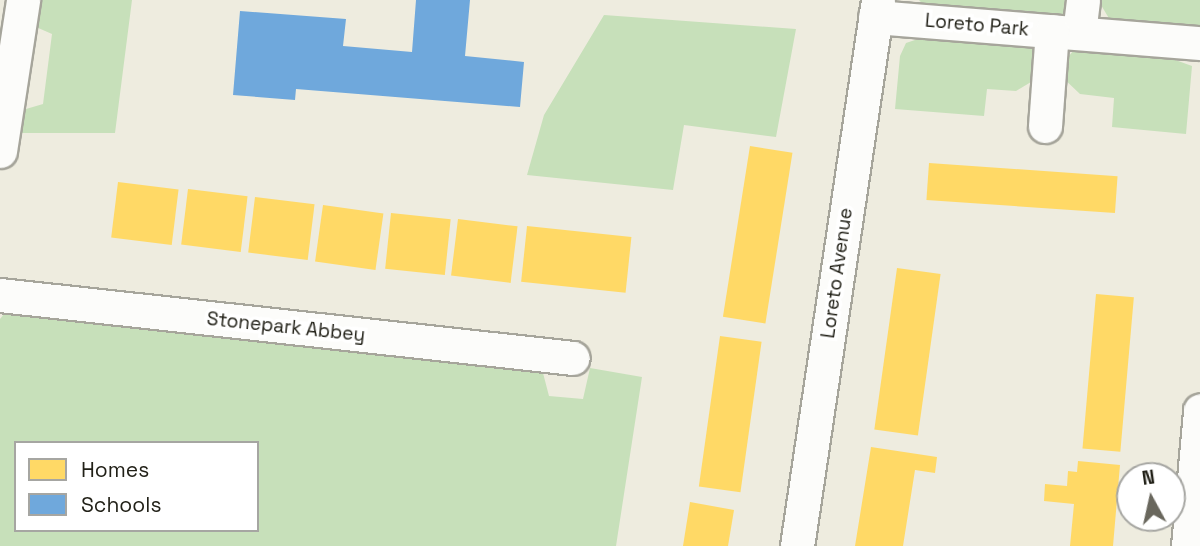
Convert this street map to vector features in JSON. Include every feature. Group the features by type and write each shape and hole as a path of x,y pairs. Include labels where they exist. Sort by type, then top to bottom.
{"street":[{"path":"0,151 23,0"},
{"path":"1045,126 1066,32 1083,0"},
{"name":"Loreto Park","path":"877,8 1066,32 1200,43"},
{"name":"Loreto Avenue","path":"797,546 877,8"},
{"name":"Stonepark Abbey","path":"0,295 573,358"},
{"path":"1188,546 1200,411"}],"green space":[{"path":"37,0 132,0 115,133 14,133 26,109 43,104 52,34 36,27"},
{"path":"919,0 1072,0 1058,22 926,8"},
{"path":"1098,0 1200,0 1200,29 1110,20"},
{"path":"604,15 796,29 776,137 684,125 673,190 527,175 544,115"},
{"path":"924,37 1035,45 1031,82 1016,91 987,89 984,116 895,109 900,56 906,43"},
{"path":"1074,50 1167,57 1192,66 1186,134 1112,127 1114,98 1080,94 1061,76 1063,63"},
{"path":"4,314 543,373 549,396 583,399 590,368 642,377 616,546 0,546 0,319"}],"building: Homes":[{"path":"750,146 792,153 765,324 723,317"},
{"path":"929,163 1118,176 1115,213 926,200"},
{"path":"118,182 179,189 172,245 111,238"},
{"path":"188,189 248,196 241,252 181,245"},
{"path":"255,197 315,204 308,260 248,253"},
{"path":"323,205 383,213 375,270 315,261"},
{"path":"391,213 451,219 445,275 385,269"},
{"path":"458,219 518,226 511,283 451,276"},
{"path":"527,226 631,237 626,293 521,282"},
{"path":"897,268 941,274 918,436 874,429"},
{"path":"1096,294 1134,297 1120,452 1082,448"},
{"path":"720,336 762,342 740,492 699,487"},
{"path":"871,447 937,457 935,473 915,470 903,546 855,546"},
{"path":"1078,461 1116,465 1113,546 1070,546 1074,504 1044,501 1045,484 1067,486 1068,471 1077,472"},
{"path":"690,502 734,510 728,546 683,546"}],"building: Schools":[{"path":"416,0 470,0 465,56 524,62 520,107 296,89 295,100 233,95 240,11 346,19 343,46 412,52"}]}
